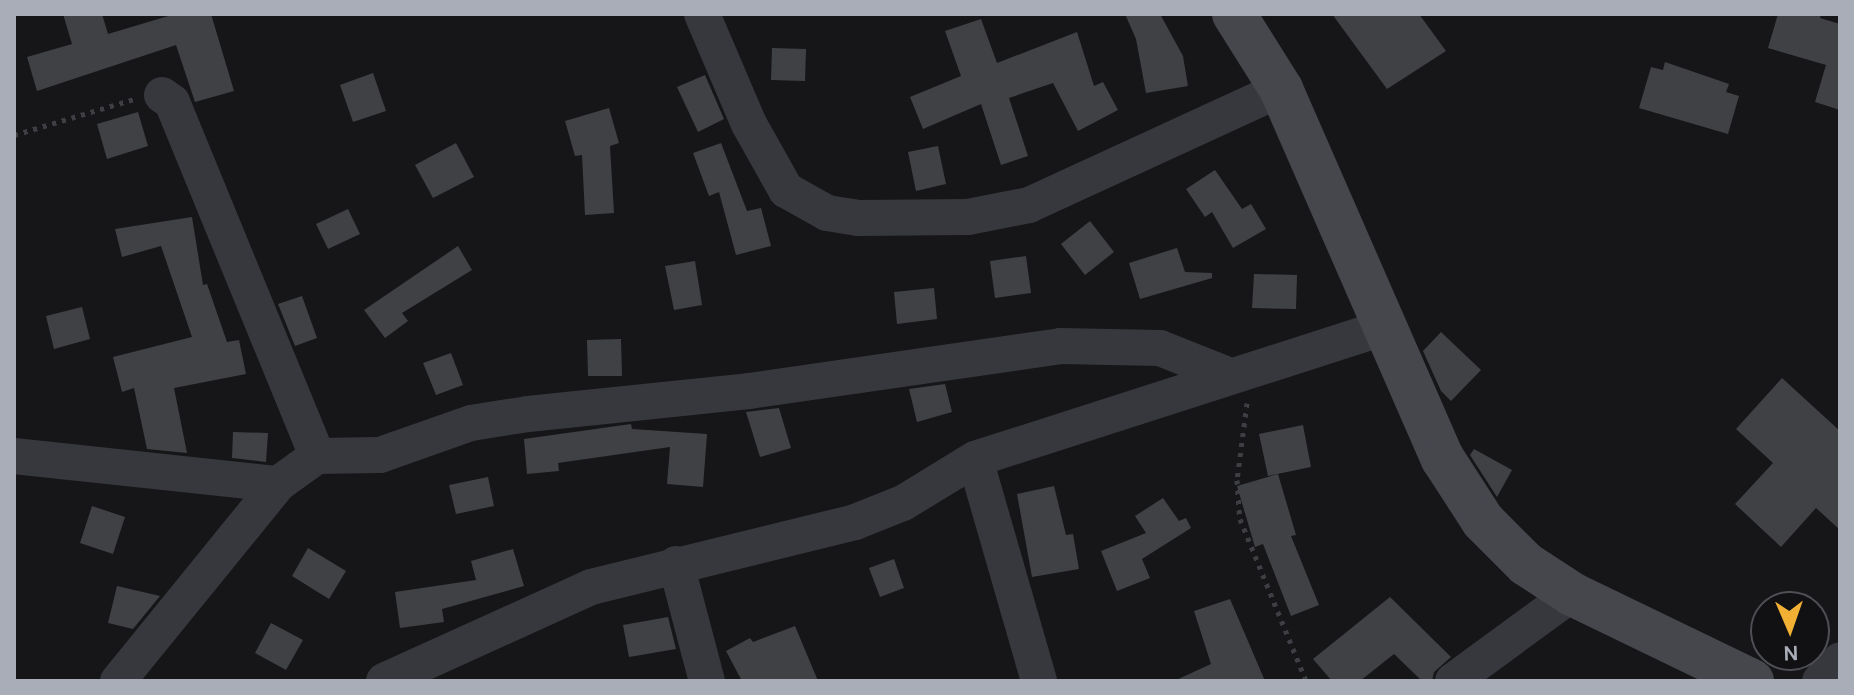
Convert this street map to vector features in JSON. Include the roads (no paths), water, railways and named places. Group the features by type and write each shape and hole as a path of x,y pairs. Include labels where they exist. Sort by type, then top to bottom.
{"street":[{"path":"702,14 749,124 786,190 827,213 858,218 968,217 1029,205 1281,89"},
{"path":"1234,14 1281,89 1436,446 1468,499 1526,564 1572,594 1752,681"},
{"path":"162,95 172,102 317,456"},
{"path":"384,681 530,611 591,587 855,522 903,503 975,459 1240,370 1386,327"},
{"path":"118,681 278,484 317,456 380,455 458,427 528,414 749,391 1060,346 1160,348 1240,370"},
{"path":"14,456 278,484"},
{"path":"975,459 1039,681"},
{"path":"676,564 707,681"},
{"path":"1453,681 1572,594"},
{"path":"1820,681 1840,660"}]}
